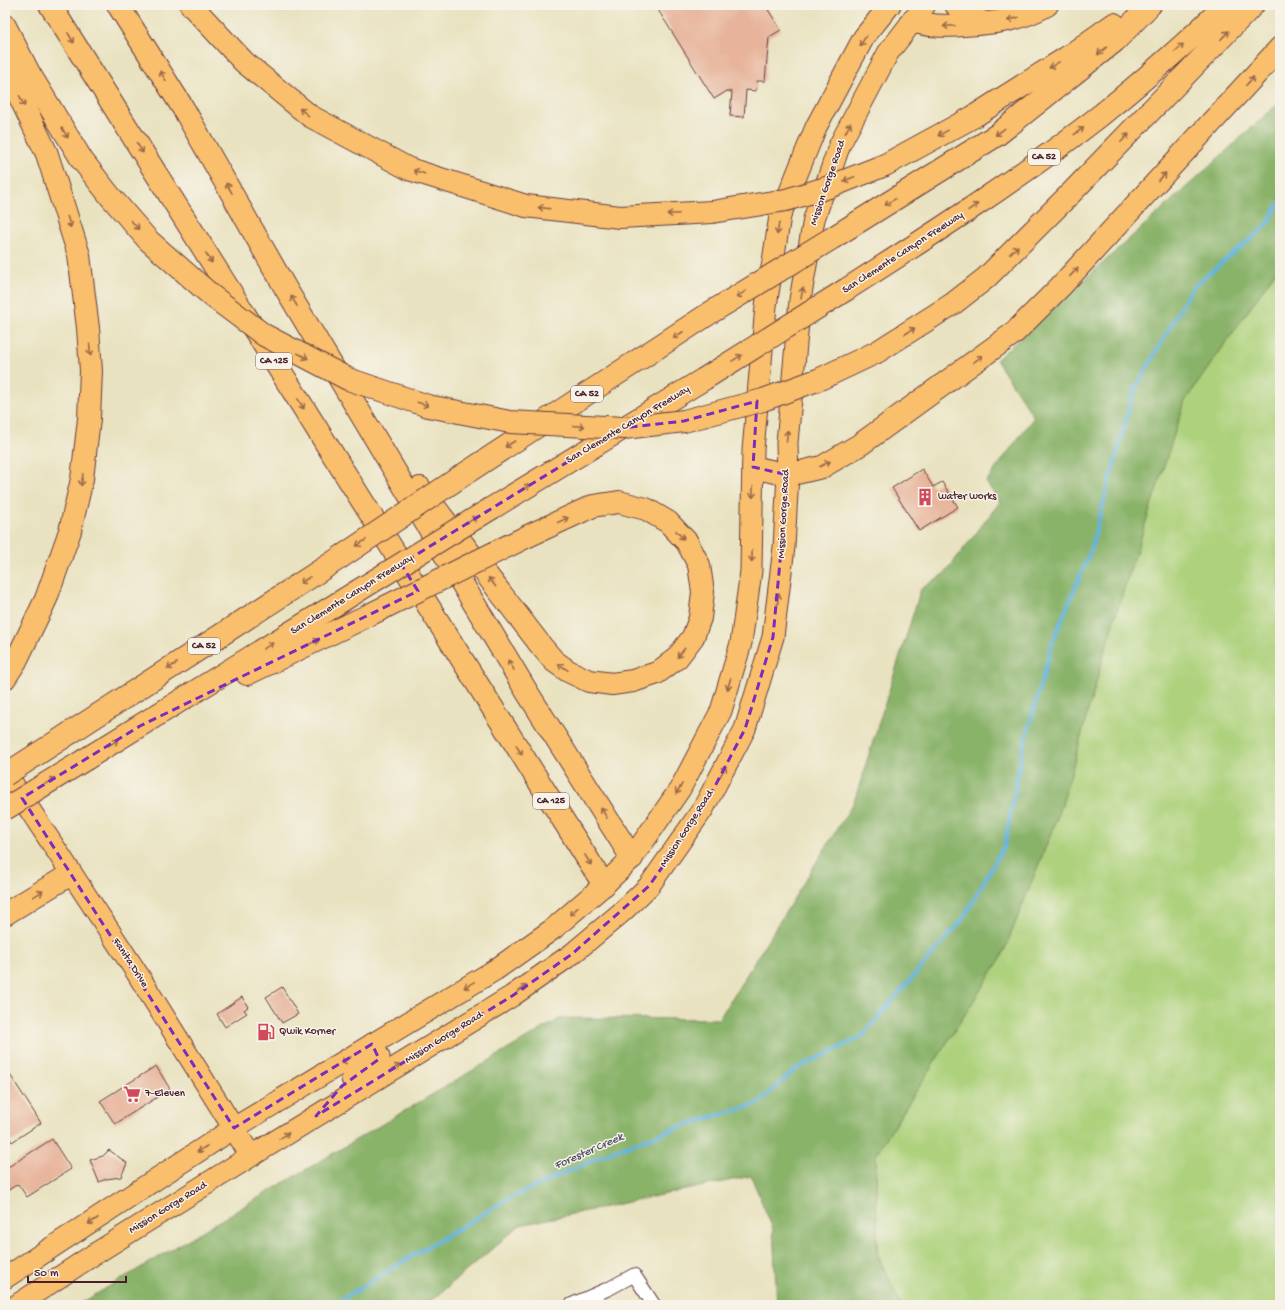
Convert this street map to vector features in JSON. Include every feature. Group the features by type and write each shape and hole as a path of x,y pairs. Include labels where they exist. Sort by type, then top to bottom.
{"highway":[{"name":"CA 125","path":"50,5 604,885"},
{"path":"118,5 183,108 286,288 527,692 632,858"},
{"path":"191,5 244,62 310,116 409,169 526,206 620,217 712,212 786,200 829,187 885,165 973,117 1066,58 1140,5"},
{"path":"956,5 959,10 968,16 987,24"},
{"path":"919,13 926,25 987,24 1016,19 1047,5"},
{"name":"CA 52","path":"5,775 338,559 463,475 710,314 997,135 1115,41 1150,5"},
{"name":"San Clemente Canyon Freeway","path":"5,809 492,508 704,379 955,220 1101,115 1158,67 1225,5"},
{"path":"5,26 29,73 82,160 110,196 148,240 212,296 264,335 348,379 428,406 510,422 624,428 684,421 763,400 820,379 877,352 954,302 986,278 1078,186 1253,5"},
{"path":"753,467 788,475 822,467 861,444 1014,333 1060,287 1280,48"},
{"path":"5,66 47,154 79,255 88,328 91,371 89,419 82,479 70,531 46,599 10,669"},
{"path":"140,726 367,616 528,536 593,506 619,502 646,509 668,522 687,542 699,565 703,592 700,618 693,636 677,658 657,673 633,681 612,684 597,682 568,671 554,661 542,647 359,410"},
{"path":"5,914 71,874"}],"main road":[{"path":"5,1278 234,1128 494,970 547,934 604,885 632,858 680,789 721,711 740,642 751,571 754,443 767,296 780,216 816,127 864,37 888,7 919,13"},
{"name":"Mission Gorge Road","path":"17,1305 90,1257 251,1156 512,996 572,954 622,912 649,886 703,810 745,730 773,637 784,547 788,475 787,443 800,300 814,219 840,144 888,53 919,13"},
{"name":"Fanita Drive","path":"5,772 135,970 251,1156"},
{"path":"632,858 649,886"},
{"name":"CA 125","path":"604,885 622,912"},
{"path":"316,1116 342,1086 377,1061 379,1057 372,1044"}],"street":[{"path":"571,1305 610,1288 634,1275 654,1305"}],"highlighted area":[{"path":"757,401 753,467 788,475 773,637 745,729 703,809 649,886 572,954 512,996 316,1116 342,1086 379,1059 372,1044 234,1128 22,798 140,726 418,591 401,564 623,428 684,421"}],"green space":[{"path":"1280,102 1280,265 1185,401 1111,629 1061,808 1002,956 876,1154 877,1254 901,1305 777,1305 773,1229 751,1176 520,1225 426,1305 78,1305 561,1018 719,1019 854,802 921,589 945,573 1000,502 986,482 1034,417 996,360"},
{"path":"1280,265 1280,1305 901,1305 877,1254 876,1154 1002,956 1061,808 1111,629 1185,401"}],"building":[{"path":"655,5 765,5 781,30 769,37 765,81 757,81 756,91 746,90 744,117 730,116 732,92 727,91 714,99"},
{"name":"water works","path":"922,469 933,487 942,482 958,507 919,531 892,488"},
{"path":"282,987 298,1014 282,1023 266,997"},
{"path":"242,997 248,1007 244,1010 247,1013 225,1027 217,1014"},
{"path":"156,1066 170,1089 115,1124 100,1101"},
{"path":"5,1067 41,1123 12,1142 5,1131"},
{"path":"52,1139 71,1169 27,1197 18,1184 5,1192 5,1169"},
{"path":"109,1150 127,1163 121,1177 106,1179 99,1182 90,1160 103,1156"}],"waterway":[{"name":"Forester Creek","path":"333,1305 510,1198 613,1151 688,1124 757,1104 796,1069 861,1037 963,919 1005,844 1022,751 1053,641 1090,552 1134,391 1192,288 1266,226 1280,202"}],"place":[{"name":"water works","path":"925,497"},
{"name":"Qwik Korner","path":"266,1032"},
{"name":"7-Eleven","path":"132,1094"}]}
